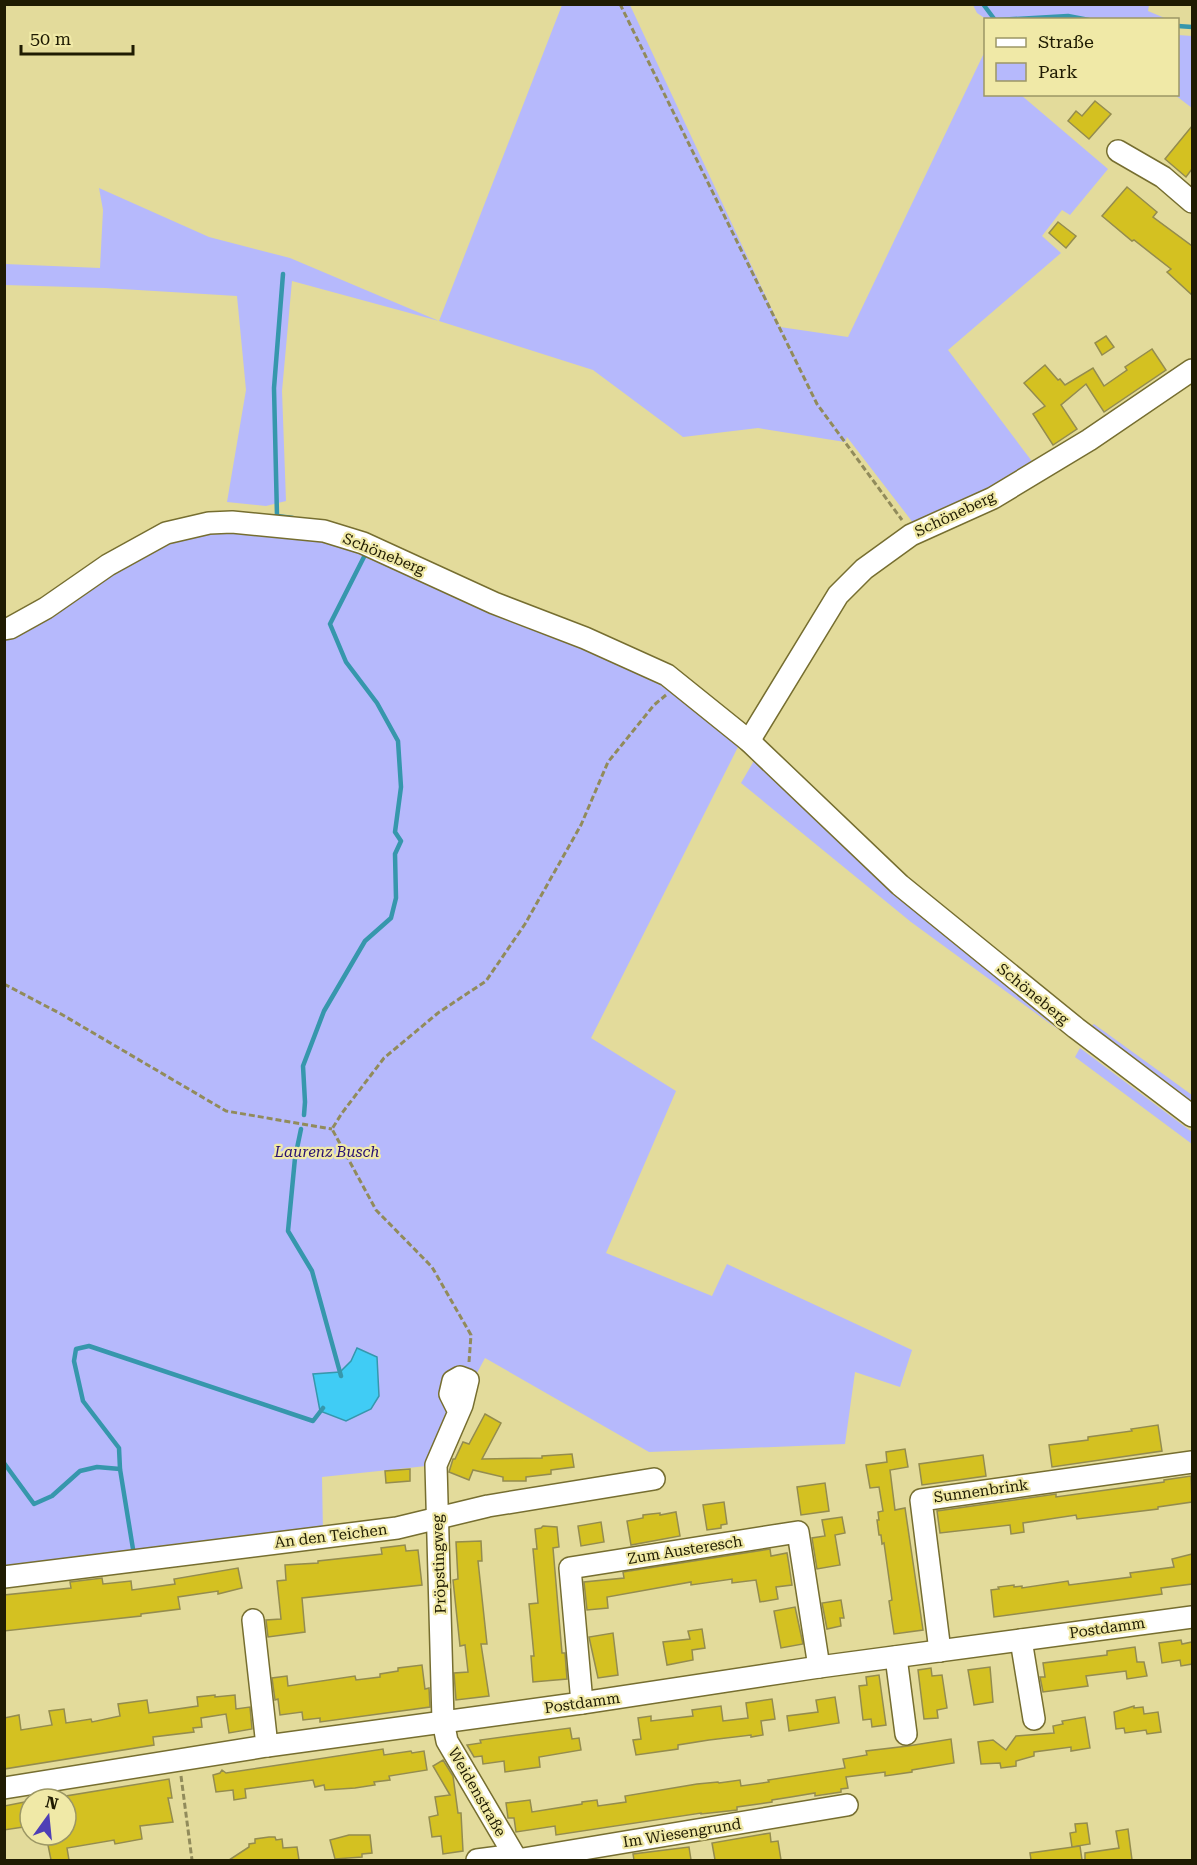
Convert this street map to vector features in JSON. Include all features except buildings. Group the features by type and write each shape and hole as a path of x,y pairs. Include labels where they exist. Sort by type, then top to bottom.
{"street":[{"path":"1118,151 1163,177 1192,202"},
{"name":"Schöneberg","path":"749,741 838,595 864,569 911,535 993,498 1089,440 1192,370"},
{"name":"Schöneberg","path":"4,629 46,608 108,565 166,533 209,523 232,522 324,531 363,543 494,603 585,638 667,675 749,741 900,885 1076,1028 1192,1116"},
{"name":"Pröpstingweg","path":"443,1721 436,1465 459,1412 450,1394 453,1381 460,1377 468,1380"},
{"name":"Sunnenbrink","path":"940,1651 921,1500 1192,1462"},
{"name":"An den Teichen","path":"4,1577 397,1528 488,1506 654,1479"},
{"name":"Zum Austeresch","path":"582,1703 570,1568 798,1532 819,1667"},
{"name":"Postdamm","path":"4,1788 267,1746 582,1703 819,1667 1192,1617"},
{"path":"253,1620 267,1746"},
{"path":"1020,1640 1034,1719"},
{"path":"896,1657 906,1734"},
{"name":"Weidenstraße","path":"443,1721 447,1741 516,1859"},
{"name":"Im Wiesengrund","path":"477,1860 516,1859 847,1805"}],"path":[{"path":"620,4 818,404 911,535"},
{"path":"333,1129 342,1113 384,1058 438,1013 486,981 525,924 580,825 608,762 654,705 678,684"},
{"path":"4,984 61,1014 226,1111 333,1129"},
{"path":"333,1129 376,1210 432,1267 471,1335 468,1380"},
{"path":"180,1760 192,1860"}],"green space":[{"path":"562,5 630,5 780,327 848,337 984,53 984,96 1022,96 1108,169 1070,215 1062,210 1042,236 1061,253 948,350 1034,464 990,493 914,524 847,437 845,442 758,428 683,437 593,370 439,321"},
{"path":"973,5 1149,5 1148,11 1165,18 984,18 977,13"},
{"path":"1179,35 1192,36 1192,108 1176,96 1179,96"},
{"path":"99,188 209,237 290,258 439,321 292,281 282,391 286,501 266,506 227,502 246,390 237,296 5,285 5,264 100,268 103,210"},
{"name":"Laurenz Busch","path":"233,528 277,529 371,552 607,657 670,690 739,745 591,1038 676,1091 606,1253 712,1296 727,1264 912,1350 900,1387 855,1372 845,1444 649,1452 485,1358 470,1386 436,1465 322,1477 323,1533 5,1566 4,636 168,540"},
{"path":"755,759 911,906 1060,1031 911,922 741,783"},
{"path":"1094,1024 1192,1095 1192,1111 1085,1031"},
{"path":"1080,1048 1192,1132 1192,1144 1075,1057"}],"shaded area":[{"path":"357,1348 377,1357 379,1396 371,1409 346,1421 320,1411 313,1374 340,1372 351,1361"}],"waterway":[{"path":"983,4 994,18"},
{"path":"1032,18 1068,16 1078,18"},
{"path":"1179,26 1192,27"},
{"path":"283,274 274,388 277,516 293,518"},
{"path":"304,1115 303,1066 324,1011 365,941 391,918 396,898 395,854 401,841 395,832 401,787 398,741 377,703 346,662 330,624 367,551"},
{"path":"301,1129 295,1158 288,1231 312,1271 341,1376"},
{"path":"133,1549 120,1469 119,1448 83,1401 74,1361 76,1349 89,1346 313,1421 323,1408"},
{"path":"4,1463 34,1504 52,1496 80,1471 97,1467 120,1469"}]}
